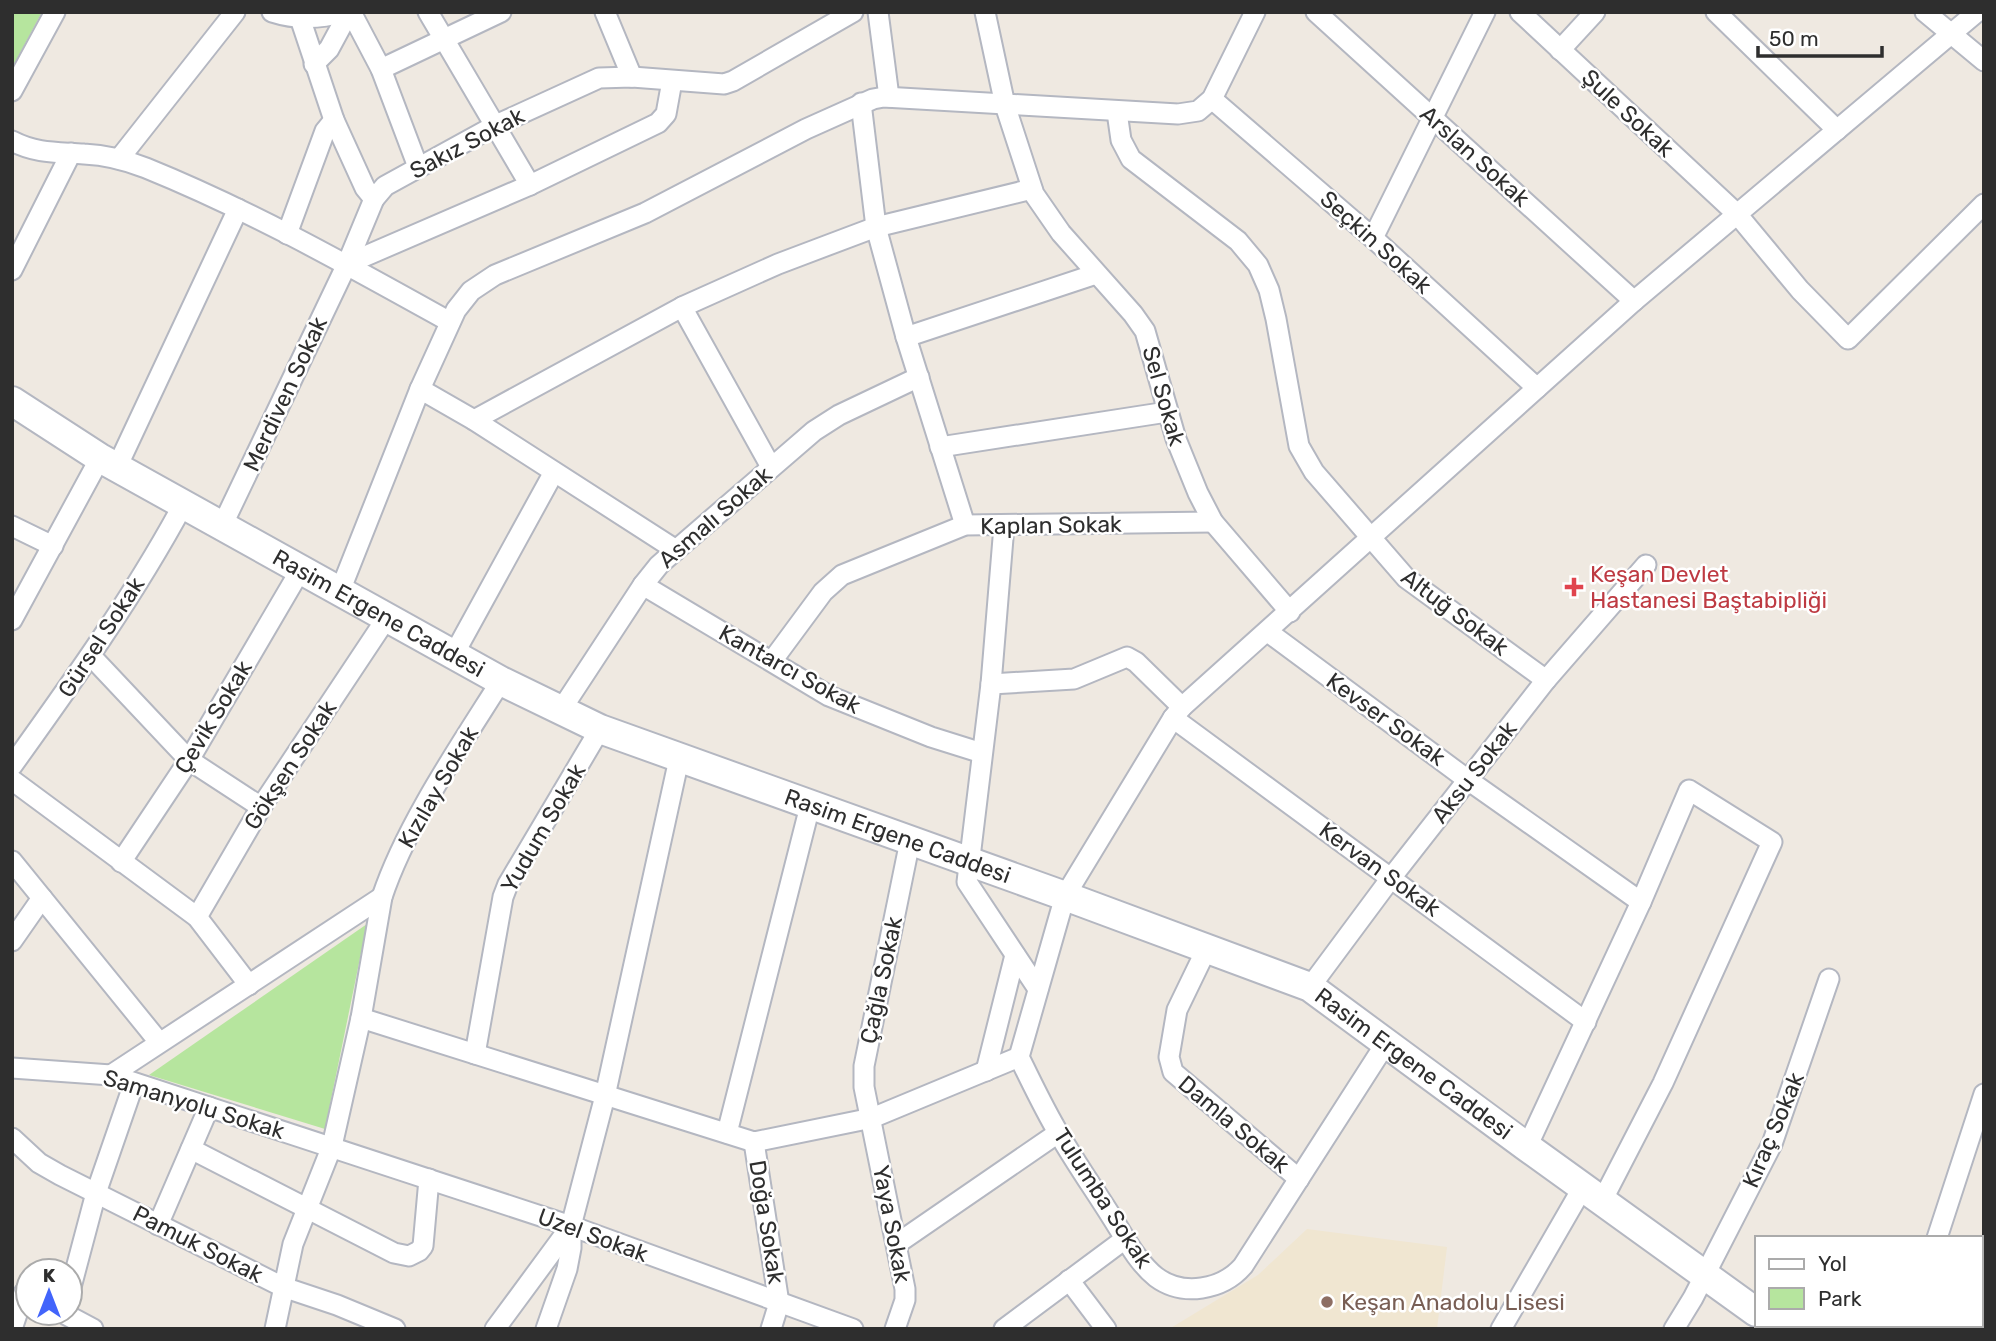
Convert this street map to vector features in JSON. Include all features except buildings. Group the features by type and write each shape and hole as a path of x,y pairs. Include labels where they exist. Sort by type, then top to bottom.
{"main road":[{"name":"Rasim Ergene Caddesi","path":"12,401 109,462 501,681 600,729 1310,987 1755,1311"}],"street":[{"path":"12,91 55,12"},
{"path":"119,159 235,12"},
{"path":"272,12 300,18 344,12"},
{"path":"314,64 329,49 350,12"},
{"path":"350,12 381,69 418,167"},
{"path":"428,12 530,185"},
{"path":"381,69 501,12"},
{"path":"605,12 632,77"},
{"name":"Sakız Sokak","path":"346,264 374,199 385,186 496,125 593,80 613,76 714,85 733,81 853,12"},
{"path":"878,12 889,97"},
{"name":"Sel Sokak","path":"985,12 1005,105 1032,188 1060,233 1133,314 1144,331 1167,412 1186,466 1213,522 1290,612"},
{"path":"340,590 420,389 450,322 465,297 478,285 495,275 645,213 861,103 878,97 1116,112 1189,113 1205,106 1212,99 1255,12"},
{"name":"Arslan Sokak","path":"1316,12 1634,301"},
{"path":"1373,238 1485,12"},
{"name":"Şule Sokak","path":"1520,12 1737,214 1800,290 1849,340 1984,204"},
{"path":"1560,50 1595,12"},
{"path":"1716,12 1838,130"},
{"path":"1925,12 1984,61"},
{"path":"361,1017 754,1142 872,1118 1019,1057 1065,896 1177,713 1634,301 1977,12"},
{"path":"300,18 334,120 365,188 374,199"},
{"path":"346,264 530,185 658,123 666,114 673,80"},
{"name":"Seçkin Sokak","path":"1212,99 1373,238 1536,388"},
{"path":"861,103 876,227 906,337 965,525"},
{"name":"Altuğ Sokak","path":"1116,112 1121,140 1130,159 1238,241 1258,265 1273,304 1297,437 1302,453 1314,472 1406,578 1546,680"},
{"path":"288,234 325,131 334,120"},
{"path":"12,141 44,153 71,153 119,159 146,168 288,234 450,322"},
{"path":"12,270 71,153"},
{"path":"474,420 682,307 778,264 876,227 1032,188"},
{"path":"12,620 53,546 109,462 238,209"},
{"name":"Merdiven Sokak","path":"223,524 346,264"},
{"path":"906,337 1096,274"},
{"path":"682,307 771,467"},
{"name":"Asmalı Sokak","path":"561,710 659,565 827,422 919,377"},
{"path":"420,389 474,420 676,550"},
{"path":"940,447 1167,412"},
{"path":"454,654 554,472"},
{"name":"Gürsel Sokak","path":"12,766 91,656 184,503"},
{"name":"Kaplan Sokak","path":"772,661 822,592 842,575 965,525 1213,522"},
{"path":"12,526 53,546"},
{"path":"1004,526 991,684 967,882 1038,989"},
{"name":"Aksu Sokak","path":"1310,987 1391,878 1546,680 1646,565"},
{"name":"Çevik Sokak","path":"121,862 189,760 301,569"},
{"name":"Kantarcı Sokak","path":"643,585 802,681 850,706 982,753"},
{"name":"Gökşen Sokak","path":"197,917 261,807 388,616"},
{"name":"Kevser Sokak","path":"1268,632 1468,780 1641,902"},
{"path":"91,656 189,760 261,807"},
{"name":"Kervan Sokak","path":"991,684 1073,678 1127,657 1136,662 1177,713 1391,878 1586,1022"},
{"name":"Kızılay Sokak","path":"275,1329 293,1244 332,1146 361,1017 382,897 408,836 501,681"},
{"name":"Yudum Sokak","path":"475,1054 503,897 508,884 600,729"},
{"path":"546,1329 568,1269 571,1226 605,1096 679,759"},
{"path":"12,780 197,917 249,985"},
{"path":"1501,1329 1663,1083 1772,842 1689,790 1641,902 1527,1147"},
{"path":"727,1133 810,806"},
{"name":"Çağla Sokak","path":"872,1118 864,1087 863,1066 910,841"},
{"path":"12,861 159,1042"},
{"path":"111,1075 382,897"},
{"path":"12,940 42,898"},
{"name":"Damla Sokak","path":"1207,948 1177,1010 1168,1057 1170,1065 1173,1072 1299,1180"},
{"path":"986,1071 1016,955"},
{"name":"Kıraç Sokak","path":"1674,1329 1705,1275 1772,1144 1829,979"},
{"name":"Tulumba Sokak","path":"1019,1057 1058,1133 1125,1238 1150,1272 1161,1280 1186,1288 1215,1286 1228,1280 1244,1265 1387,1042"},
{"name":"Samanyolu Sokak","path":"12,1068 111,1075 332,1146"},
{"path":"79,1257 96,1193 134,1083"},
{"path":"1938,1236 1984,1094"},
{"path":"159,1224 209,1107"},
{"name":"Yaya Sokak","path":"872,1118 905,1289 905,1300 895,1329"},
{"path":"898,1243 1058,1133"},
{"name":"Pamuk Sokak","path":"12,1138 39,1163 283,1287 337,1305 395,1329"},
{"name":"Doğa Sokak","path":"754,1142 779,1303"},
{"name":"Uzel Sokak","path":"332,1146 571,1226 853,1329"},
{"path":"191,1149 371,1242 394,1253 409,1256 423,1246 429,1180"},
{"path":"495,1329 571,1226"},
{"path":"1003,1329 1125,1238"},
{"path":"1069,1280 1106,1329"},
{"path":"771,1329 779,1303"}],"shaded area":[{"name":"Keşan Anadolu Lisesi","path":"1307,1229 1447,1247 1437,1329 1169,1329 1258,1275"}],"green space":[{"path":"12,12 42,12 12,68"},
{"path":"367,924 325,1129 149,1075"}],"place":[{"name":"Keşan Devlet Hastanesi Baştabipliği","path":"1574,587"},
{"name":"Keşan Anadolu Lisesi","path":"1327,1302"}]}
